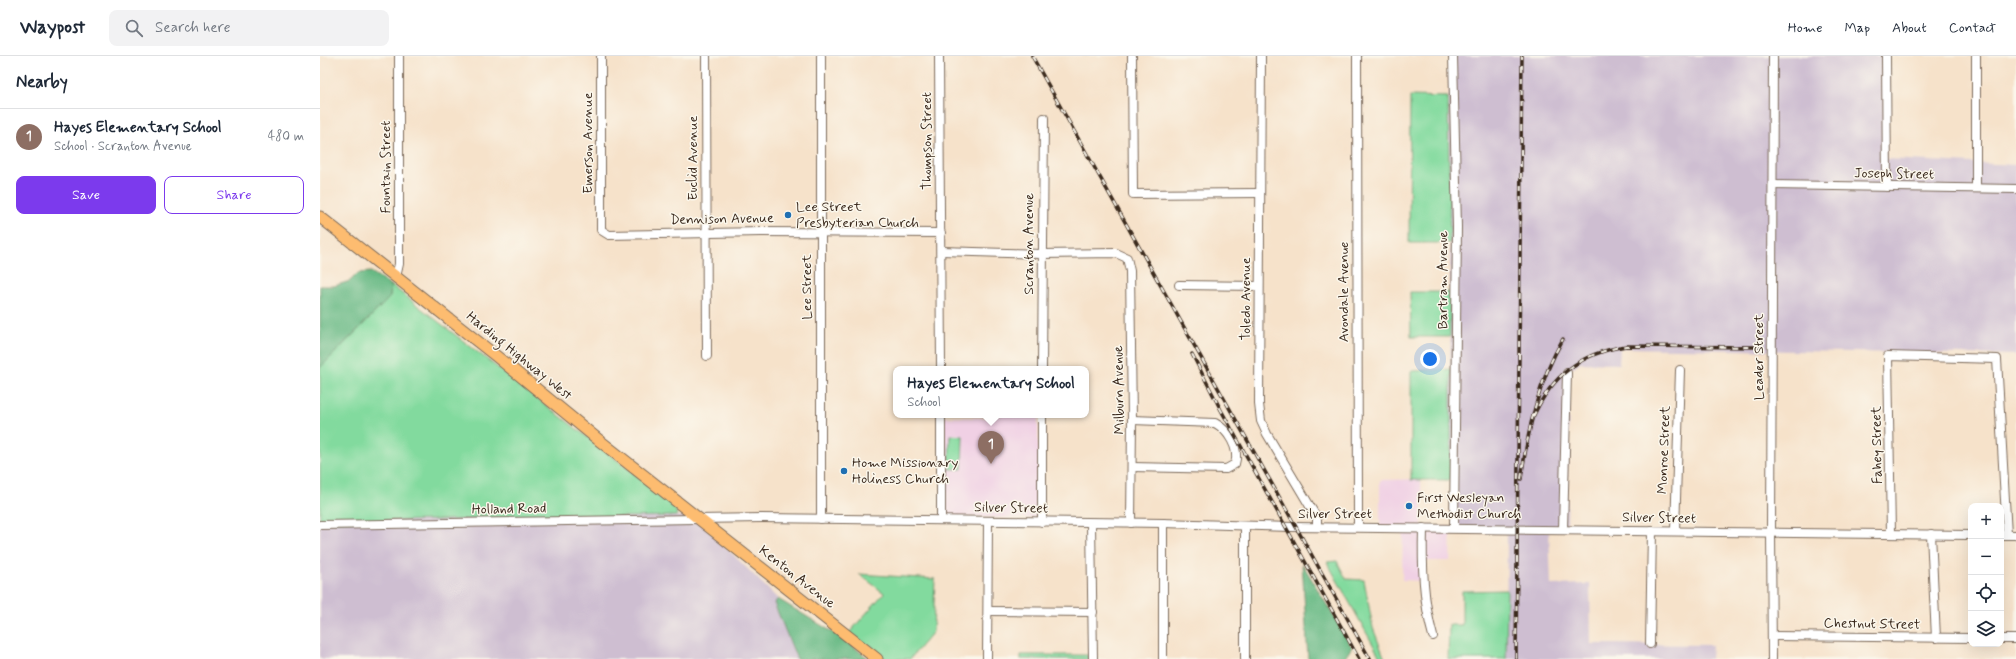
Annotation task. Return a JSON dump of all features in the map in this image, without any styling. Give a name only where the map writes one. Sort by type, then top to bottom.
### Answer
[{"type":"main road","name":"Harding Highway West","points":[[320,217],[698,519]]},
{"type":"main road","name":"Kenton Avenue","points":[[698,519],[877,659]]},
{"type":"street","name":"Fountain Street","points":[[396,277],[399,264],[399,56]]},
{"type":"street","name":"Emerson Avenue","points":[[601,56],[601,230]]},
{"type":"street","name":"Euclid Avenue","points":[[706,56],[707,356]]},
{"type":"street","name":"Lee Street","points":[[821,56],[820,232],[822,519]]},
{"type":"street","name":"Thompson Street","points":[[939,56],[941,366]]},
{"type":"street","points":[[1132,56],[1133,194],[1259,193]]},
{"type":"street","name":"Toledo Avenue","points":[[1260,56],[1259,404],[1261,421],[1267,434],[1317,518],[1317,527]]},
{"type":"street","name":"Avondale Avenue","points":[[1357,56],[1358,527]]},
{"type":"street","name":"Bartram Avenue","points":[[1453,56],[1457,227],[1454,528]]},
{"type":"street","name":"Leader Street","points":[[1772,659],[1771,532],[1773,56]]},
{"type":"street","points":[[1886,56],[1887,187]]},
{"type":"street","points":[[1976,56],[1976,188]]},
{"type":"street","name":"Scranton Avenue","points":[[1042,366],[1041,254],[1044,118]]},
{"type":"street","name":"Joseph Street","points":[[1773,185],[2016,188]]},
{"type":"street","name":"Dennison Avenue","points":[[601,230],[609,235],[706,232],[941,233]]},
{"type":"street","points":[[941,251],[1041,254]]},
{"type":"street","name":"Milburn Avenue","points":[[1041,254],[1116,253],[1127,258],[1130,271],[1132,420],[1131,523]]},
{"type":"street","points":[[1179,286],[1259,286]]},
{"type":"street","name":"Fahey Street","points":[[1891,534],[1888,356],[1997,359],[2003,503]]},
{"type":"street","name":"Monroe Street","points":[[1675,531],[1680,370]]},
{"type":"street","points":[[1563,530],[1567,373]]},
{"type":"street","points":[[941,418],[941,520]]},
{"type":"street","points":[[1042,418],[1042,522]]},
{"type":"street","points":[[1132,420],[1215,422],[1222,427],[1233,444],[1237,457],[1235,464],[1226,469],[1132,467]]},
{"type":"street","name":"Silver Street","points":[[698,519],[941,520],[1163,523],[1245,526],[1968,535]]},
{"type":"street","name":"Holland Road","points":[[320,525],[698,519]]},
{"type":"street","points":[[987,659],[988,521]]},
{"type":"street","points":[[1091,523],[1093,659]]},
{"type":"street","points":[[1163,523],[1163,659]]},
{"type":"street","points":[[1245,526],[1245,659]]},
{"type":"street","points":[[1423,528],[1422,556],[1427,613],[1433,636]]},
{"type":"street","points":[[1650,644],[1652,531]]},
{"type":"street","points":[[1931,534],[1936,638]]},
{"type":"street","points":[[2004,535],[2016,535]]},
{"type":"street","points":[[988,611],[1092,612]]},
{"type":"street","name":"Chestnut Street","points":[[1772,636],[1968,638]]},
{"type":"street","points":[[2004,639],[2016,639]]},
{"type":"shaded area","points":[[1449,56],[1886,56],[1886,159],[2016,165],[2016,355],[1620,348],[1619,364],[1580,363],[1569,370],[1567,528],[1549,529],[1551,585],[1590,584],[1591,644],[1712,645],[1711,659],[1506,659],[1507,529],[1457,527],[1451,480]]},
{"type":"shaded area","points":[[944,418],[1038,418],[1039,512],[1034,518],[949,517],[945,511]]},
{"type":"shaded area","points":[[1421,479],[1422,526],[1451,527],[1450,561],[1424,561],[1425,581],[1402,580],[1403,527],[1380,527],[1380,480]]},
{"type":"shaded area","points":[[694,516],[778,599],[774,603],[797,659],[320,659],[320,522]]},
{"type":"green space","points":[[1410,96],[1448,97],[1450,243],[1409,243]]},
{"type":"green space","points":[[371,272],[391,285],[390,297],[320,368],[320,286],[334,286],[350,281],[358,273]]},
{"type":"green space","points":[[391,285],[675,505],[677,516],[320,522],[320,368],[390,297]]},
{"type":"green space","points":[[1410,292],[1450,292],[1450,337],[1411,337]]},
{"type":"green space","points":[[1451,369],[1451,480],[1411,480],[1411,371]]},
{"type":"green space","points":[[950,435],[963,436],[962,469],[949,469]]},
{"type":"green space","points":[[1337,561],[1346,579],[1364,580],[1373,628],[1385,659],[1381,659],[1327,562]]},
{"type":"green space","points":[[1302,563],[1352,647],[1344,659],[1308,659]]},
{"type":"green space","points":[[859,574],[935,579],[933,632],[910,659],[881,659],[849,633],[884,593]]},
{"type":"green space","points":[[1507,590],[1506,659],[1448,659],[1449,625],[1462,625],[1462,591]]},
{"type":"green space","points":[[778,599],[844,639],[869,659],[797,659],[774,603]]},
{"type":"green space","points":[[1021,655],[1088,655],[1088,659],[1021,659]]},
{"type":"railway","points":[[1032,56],[1370,659]]},
{"type":"railway","points":[[1516,659],[1522,56]]},
{"type":"railway","points":[[1521,479],[1535,407],[1547,372],[1563,339]]},
{"type":"railway","points":[[1533,417],[1549,389],[1570,368],[1582,360],[1610,349],[1626,346],[1758,347]]},
{"type":"railway","points":[[1192,354],[1221,410],[1359,659]]},
{"type":"place","name":"Lee Street Presbyterian Church","points":[[788,215]]},
{"type":"place","name":"Hayes Elementary School","points":[[991,464]]},
{"type":"place","name":"Home Missionary Holiness Church","points":[[844,471]]},
{"type":"place","name":"First Wesleyan Methodist Church","points":[[1409,506]]}]
